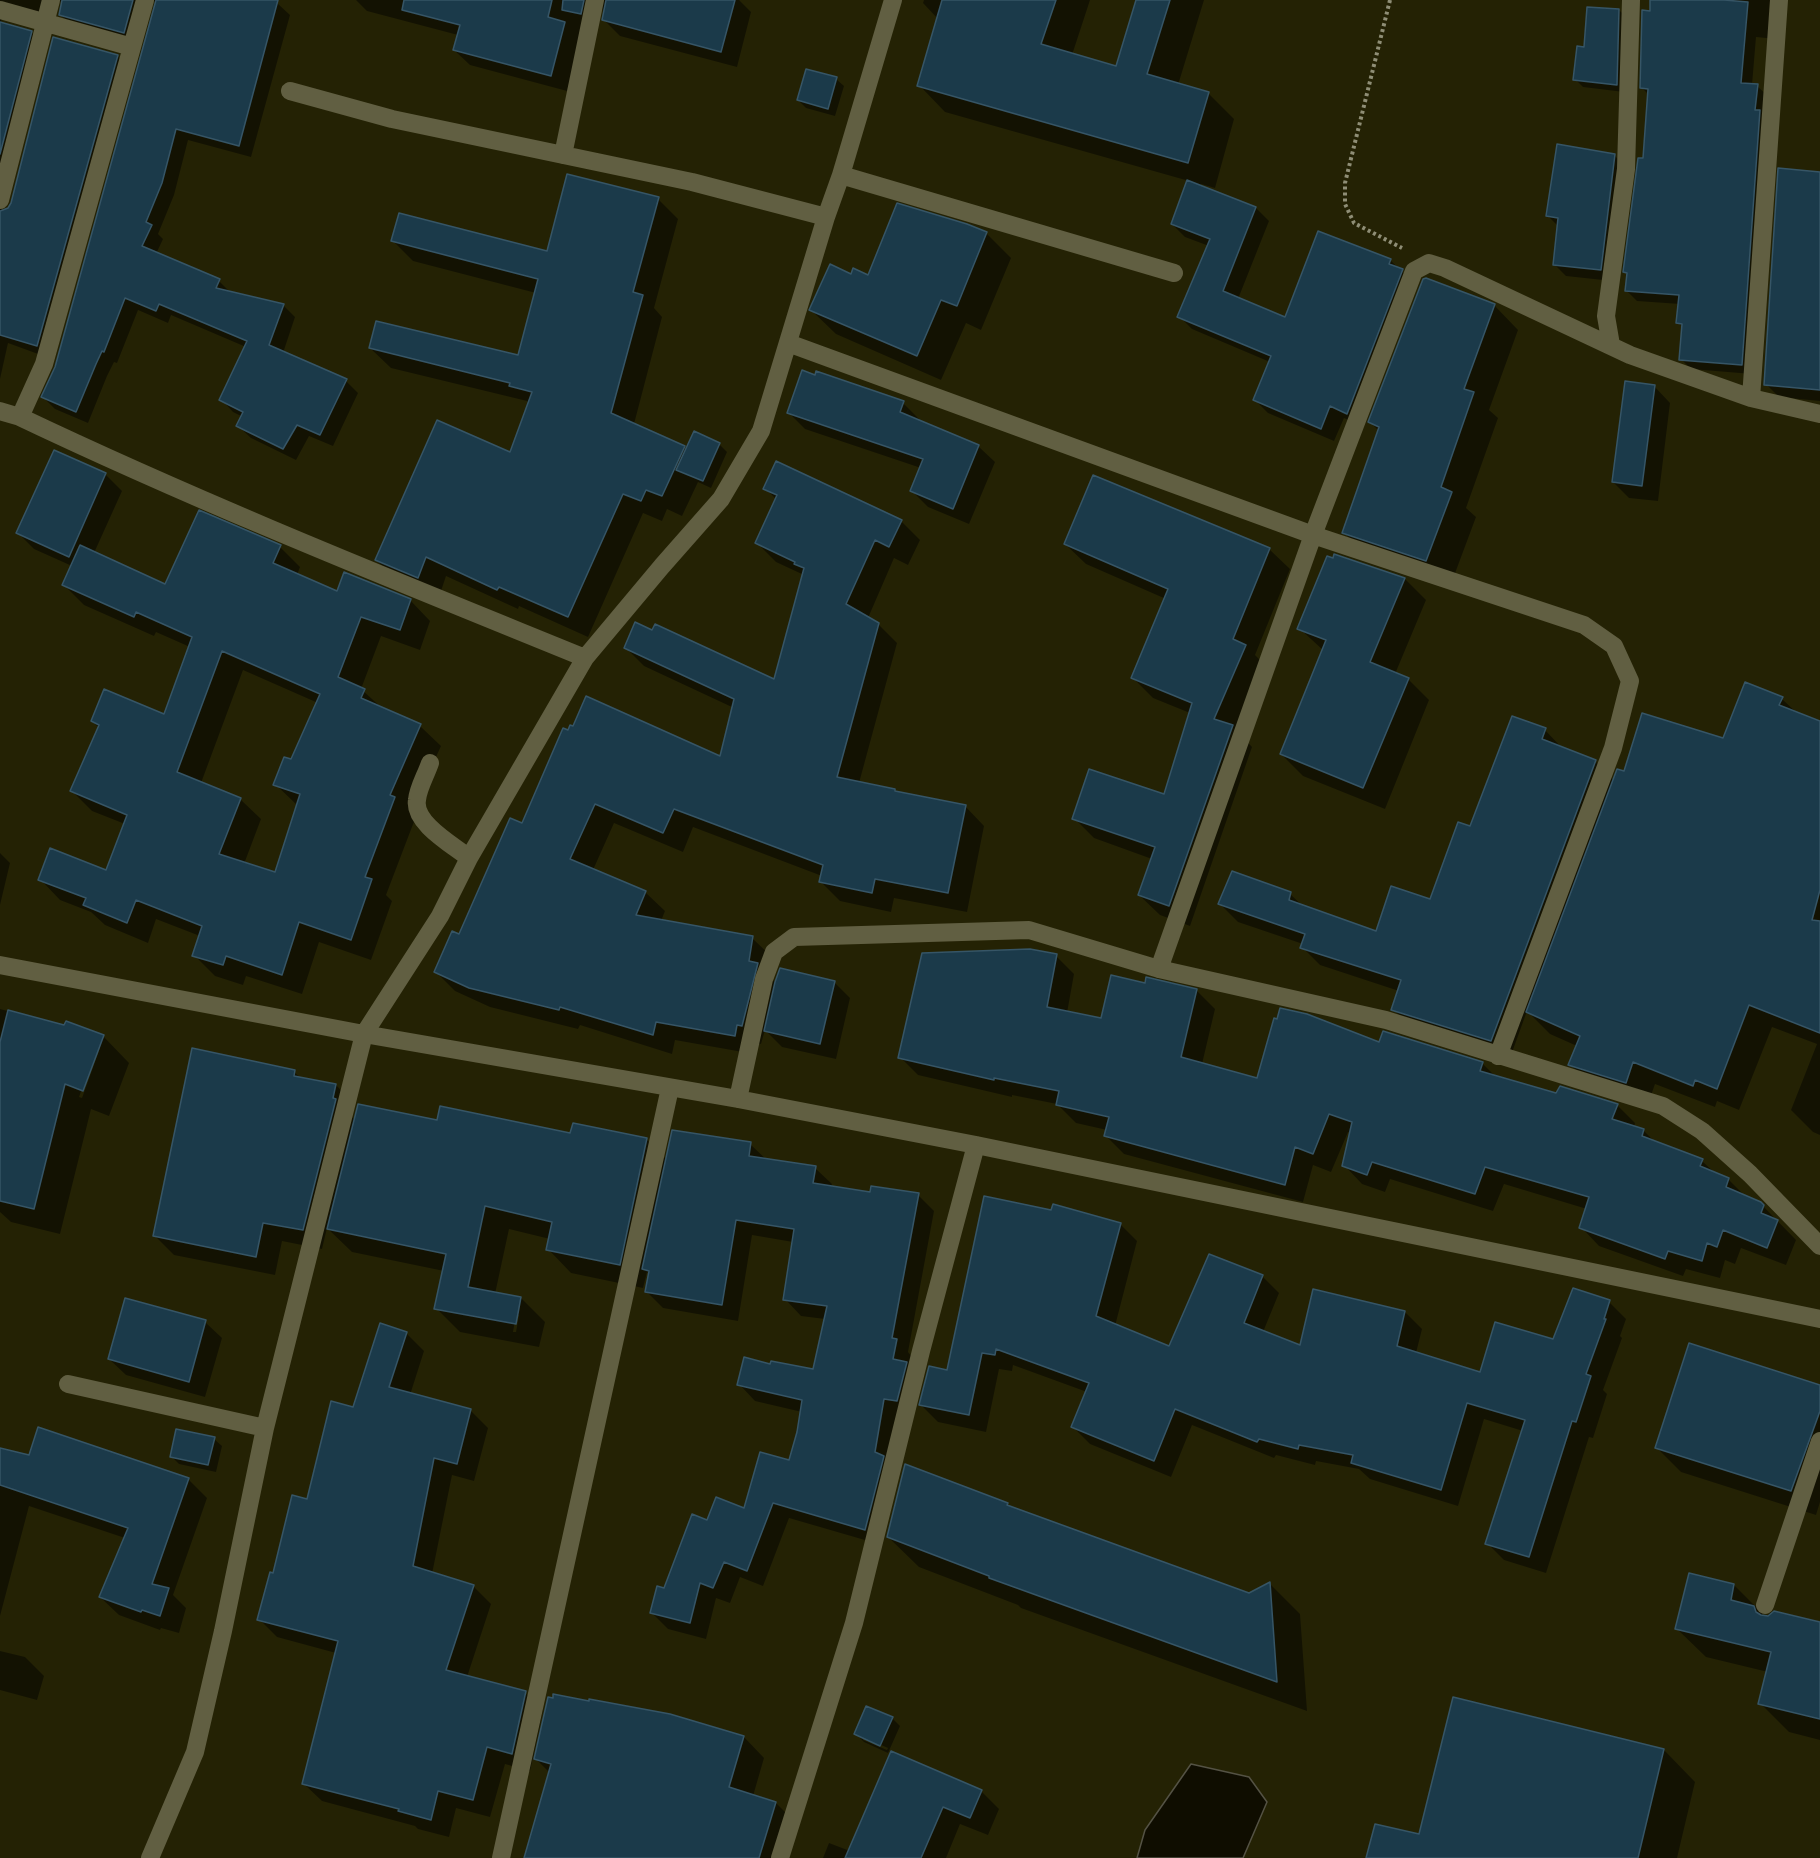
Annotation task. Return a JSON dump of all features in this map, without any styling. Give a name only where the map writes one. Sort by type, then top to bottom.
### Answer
[{"type":"street","points":[[0,200],[51,0]]},
{"type":"street","points":[[20,417],[44,364],[145,0]]},
{"type":"street","points":[[563,155],[595,0]]},
{"type":"street","points":[[150,1858],[195,1752],[223,1631],[265,1428],[364,1034],[440,916],[470,858],[585,658],[721,499],[761,431],[894,0]]},
{"type":"street","points":[[1611,345],[1606,316],[1626,169],[1631,0]]},
{"type":"street","points":[[1751,398],[1779,0]]},
{"type":"street","points":[[0,10],[132,47]]},
{"type":"street","points":[[290,91],[392,119],[692,182],[826,217]]},
{"type":"street","points":[[841,175],[1174,273]]},
{"type":"street","points":[[1159,969],[1312,535],[1414,272],[1429,263],[1446,268],[1630,355],[1751,398],[1820,414]]},
{"type":"street","points":[[788,343],[1312,535],[1584,625],[1614,646],[1630,681],[1613,748],[1498,1056]]},
{"type":"street","points":[[0,411],[20,417],[82,447],[339,558],[585,658]]},
{"type":"street","points":[[430,763],[416,801],[419,815],[428,826],[470,858]]},
{"type":"street","points":[[738,1099],[764,979],[774,952],[794,937],[1029,930],[1159,969],[1386,1020],[1663,1106],[1702,1131],[1750,1174],[1820,1246]]},
{"type":"street","points":[[0,965],[364,1034],[738,1099],[976,1145],[1820,1319]]},
{"type":"street","points":[[501,1858],[670,1088]]},
{"type":"street","points":[[780,1858],[854,1623],[921,1352],[976,1145]]},
{"type":"street","points":[[68,1384],[265,1428]]},
{"type":"street","points":[[1765,1605],[1820,1441]]},
{"type":"path","points":[[1390,0],[1345,183],[1345,204],[1354,223],[1429,263]]},
{"type":"shaded area","points":[[1191,1764],[1249,1777],[1267,1802],[1243,1858],[1137,1858],[1145,1830]]},
{"type":"building","points":[[62,0],[133,0],[124,33],[59,15]]},
{"type":"building","points":[[156,0],[278,0],[239,146],[176,129],[162,183],[146,222],[152,225],[142,246],[220,279],[216,288],[284,304],[269,345],[347,379],[320,435],[297,425],[283,449],[236,426],[243,412],[219,400],[247,341],[159,304],[156,311],[125,298],[104,352],[102,351],[76,412],[41,397],[55,367]]},
{"type":"building","points":[[404,0],[552,0],[548,17],[565,22],[551,76],[453,50],[460,25],[402,10]]},
{"type":"building","points":[[563,0],[584,0],[581,14],[562,10]]},
{"type":"building","points":[[606,0],[735,0],[721,52],[602,20]]},
{"type":"building","points":[[942,0],[1056,0],[1041,44],[1116,66],[1136,0],[1170,0],[1147,74],[1209,92],[1188,163],[917,86]]},
{"type":"building","points":[[1650,0],[1748,2],[1741,83],[1758,84],[1755,110],[1760,110],[1742,365],[1679,360],[1682,324],[1676,323],[1679,295],[1625,291],[1627,273],[1623,272],[1638,158],[1643,158],[1648,89],[1640,88],[1642,10],[1650,11]]},
{"type":"building","points":[[1587,7],[1619,9],[1617,85],[1573,80],[1577,46],[1584,47]]},
{"type":"building","points":[[0,22],[32,31],[0,154]]},
{"type":"building","points":[[53,37],[118,55],[37,346],[0,335],[0,211],[8,208],[11,203]]},
{"type":"building","points":[[806,69],[837,77],[828,109],[797,100]]},
{"type":"building","points":[[1557,144],[1615,154],[1601,270],[1553,265],[1558,218],[1546,216]]},
{"type":"building","points":[[1778,168],[1820,172],[1820,390],[1764,385]]},
{"type":"building","points":[[567,174],[659,197],[633,292],[643,295],[611,413],[685,446],[662,496],[646,490],[641,501],[623,494],[568,617],[499,587],[497,590],[426,557],[418,578],[375,560],[437,420],[510,452],[532,392],[509,386],[510,383],[369,348],[376,321],[518,355],[538,279],[391,241],[399,213],[547,251]]},
{"type":"building","points":[[1187,180],[1256,207],[1223,291],[1285,317],[1318,231],[1391,259],[1389,264],[1403,269],[1347,414],[1330,406],[1321,429],[1253,400],[1271,356],[1177,317],[1210,239],[1171,224]]},
{"type":"building","points":[[897,203],[987,232],[957,306],[941,300],[917,356],[809,310],[830,264],[851,274],[853,268],[868,275]]},
{"type":"building","points":[[1426,278],[1495,304],[1464,389],[1474,392],[1441,487],[1452,492],[1426,561],[1342,533],[1379,427],[1368,422],[1423,279]]},
{"type":"building","points":[[802,370],[815,375],[816,371],[904,401],[900,412],[979,445],[953,509],[910,491],[923,459],[787,413]]},
{"type":"building","points":[[1625,381],[1655,385],[1642,486],[1612,482]]},
{"type":"building","points":[[694,431],[720,443],[703,481],[676,470]]},
{"type":"building","points":[[54,450],[106,473],[69,557],[16,533]]},
{"type":"building","points":[[776,461],[902,520],[889,547],[875,540],[846,604],[879,623],[837,777],[966,805],[948,893],[875,879],[872,893],[819,882],[823,865],[674,809],[663,833],[595,804],[570,859],[646,891],[636,915],[753,936],[749,961],[758,963],[742,1026],[737,1025],[735,1036],[656,1022],[653,1035],[560,1007],[559,1010],[469,988],[434,972],[452,931],[459,934],[510,818],[522,823],[563,728],[568,730],[570,725],[573,726],[586,696],[720,756],[734,699],[624,648],[635,622],[652,630],[655,624],[774,679],[804,568],[755,543],[777,495],[763,489]]},
{"type":"building","points":[[1093,475],[1270,548],[1233,639],[1246,645],[1214,719],[1233,725],[1169,906],[1138,895],[1155,847],[1072,819],[1089,769],[1164,794],[1192,703],[1131,678],[1168,589],[1064,544]]},
{"type":"building","points":[[199,510],[281,545],[273,563],[337,591],[344,572],[411,599],[400,630],[361,617],[338,677],[365,689],[361,698],[421,724],[390,795],[395,797],[365,877],[372,879],[351,940],[299,922],[282,975],[226,956],[223,965],[192,956],[202,926],[136,900],[127,923],[83,905],[86,898],[38,880],[50,848],[106,870],[127,815],[70,791],[99,725],[91,721],[104,689],[164,714],[192,637],[136,612],[134,617],[62,585],[80,545],[165,584]],"holes":[[[222,651],[320,694],[291,759],[284,757],[273,785],[300,794],[275,872],[219,854],[241,798],[177,772]]]},
{"type":"building","points":[[1334,554],[1405,578],[1370,662],[1409,678],[1363,788],[1280,754],[1326,640],[1297,629],[1327,556],[1333,558]]},
{"type":"building","points":[[1745,682],[1783,697],[1779,705],[1820,721],[1820,890],[1812,920],[1820,921],[1820,1033],[1749,1005],[1717,1089],[1695,1080],[1693,1086],[1633,1062],[1626,1083],[1568,1065],[1580,1036],[1526,1012],[1617,769],[1624,771],[1642,713],[1723,738]]},
{"type":"building","points":[[1512,716],[1546,728],[1542,739],[1596,760],[1491,1041],[1391,1010],[1401,980],[1300,948],[1305,934],[1218,904],[1232,871],[1291,892],[1289,900],[1376,931],[1391,886],[1430,899],[1458,822],[1470,826]]},
{"type":"building","points":[[1030,949],[1057,954],[1047,1007],[1101,1018],[1111,975],[1145,983],[1146,977],[1197,989],[1181,1057],[1257,1078],[1274,1018],[1277,1019],[1280,1008],[1307,1014],[1379,1042],[1383,1031],[1483,1062],[1480,1071],[1556,1093],[1560,1086],[1618,1104],[1612,1119],[1644,1129],[1642,1136],[1703,1159],[1700,1166],[1729,1178],[1726,1187],[1761,1202],[1764,1205],[1761,1213],[1778,1220],[1767,1248],[1723,1230],[1717,1247],[1707,1243],[1702,1261],[1668,1251],[1665,1259],[1579,1228],[1589,1197],[1485,1167],[1475,1194],[1372,1162],[1367,1175],[1342,1166],[1352,1122],[1329,1114],[1313,1154],[1295,1147],[1285,1185],[1104,1136],[1109,1117],[1056,1105],[1059,1091],[994,1078],[994,1080],[898,1058],[922,953]]},
{"type":"building","points":[[780,968],[835,981],[820,1044],[764,1031]]},
{"type":"building","points":[[8,1010],[64,1025],[66,1021],[104,1035],[83,1091],[65,1084],[34,1209],[0,1201],[0,1042]]},
{"type":"building","points":[[192,1048],[295,1070],[294,1076],[336,1084],[333,1098],[336,1099],[303,1230],[263,1223],[256,1257],[153,1236]]},
{"type":"building","points":[[358,1104],[437,1120],[440,1106],[570,1133],[573,1123],[647,1138],[620,1265],[546,1250],[552,1222],[485,1206],[468,1287],[521,1297],[516,1324],[434,1309],[446,1254],[327,1229]]},
{"type":"building","points":[[672,1130],[751,1142],[749,1156],[816,1166],[813,1183],[870,1192],[871,1186],[919,1193],[892,1338],[897,1339],[893,1359],[907,1362],[897,1401],[884,1399],[875,1452],[884,1456],[865,1530],[773,1503],[747,1571],[724,1562],[713,1588],[700,1583],[690,1623],[650,1613],[657,1586],[664,1588],[692,1514],[707,1520],[716,1497],[744,1508],[760,1452],[789,1460],[797,1432],[802,1400],[737,1385],[744,1357],[770,1364],[771,1361],[813,1369],[827,1306],[783,1300],[794,1229],[736,1220],[722,1305],[645,1292],[649,1271],[642,1269]]},
{"type":"building","points":[[984,1196],[1051,1210],[1053,1204],[1121,1223],[1096,1316],[1169,1346],[1209,1254],[1263,1275],[1244,1323],[1300,1345],[1313,1289],[1405,1311],[1397,1346],[1480,1372],[1495,1322],[1553,1339],[1573,1288],[1610,1300],[1604,1319],[1606,1319],[1586,1374],[1591,1376],[1576,1422],[1572,1421],[1529,1557],[1485,1544],[1525,1420],[1467,1403],[1441,1490],[1351,1463],[1353,1455],[1299,1445],[1298,1449],[1259,1439],[1257,1442],[1175,1409],[1154,1461],[1071,1427],[1089,1383],[996,1349],[995,1355],[982,1353],[969,1415],[919,1405],[929,1366],[947,1370]]},
{"type":"building","points":[[125,1298],[206,1320],[189,1382],[108,1359]]},
{"type":"building","points":[[380,1323],[407,1332],[389,1387],[471,1409],[457,1464],[434,1458],[413,1566],[474,1585],[446,1670],[526,1691],[512,1754],[487,1747],[473,1800],[438,1791],[431,1820],[398,1811],[399,1809],[302,1784],[338,1641],[257,1620],[270,1572],[273,1573],[292,1495],[307,1499],[331,1401],[353,1407]]},
{"type":"building","points":[[1689,1343],[1820,1385],[1820,1411],[1791,1491],[1655,1448]]},
{"type":"building","points":[[38,1427],[189,1478],[152,1584],[169,1588],[160,1616],[142,1610],[141,1612],[99,1597],[128,1528],[0,1485],[0,1448],[29,1455]]},
{"type":"building","points":[[176,1429],[215,1437],[208,1465],[170,1457]]},
{"type":"building","points":[[905,1464],[1008,1503],[1007,1505],[1249,1593],[1270,1582],[1277,1682],[989,1578],[989,1576],[887,1537]]},
{"type":"building","points":[[1689,1573],[1734,1584],[1731,1600],[1754,1606],[1756,1612],[1761,1615],[1768,1616],[1774,1611],[1820,1622],[1820,1719],[1758,1704],[1771,1652],[1675,1629]]},
{"type":"building","points":[[553,1694],[670,1714],[744,1736],[729,1787],[776,1802],[759,1858],[524,1858],[551,1764],[534,1759],[548,1697],[553,1698]]},
{"type":"building","points":[[1453,1697],[1664,1749],[1638,1858],[1366,1858],[1375,1824],[1419,1834]]},
{"type":"building","points":[[866,1706],[893,1717],[880,1746],[854,1734]]},
{"type":"building","points":[[891,1751],[982,1790],[970,1818],[943,1807],[921,1858],[845,1858]]}]
